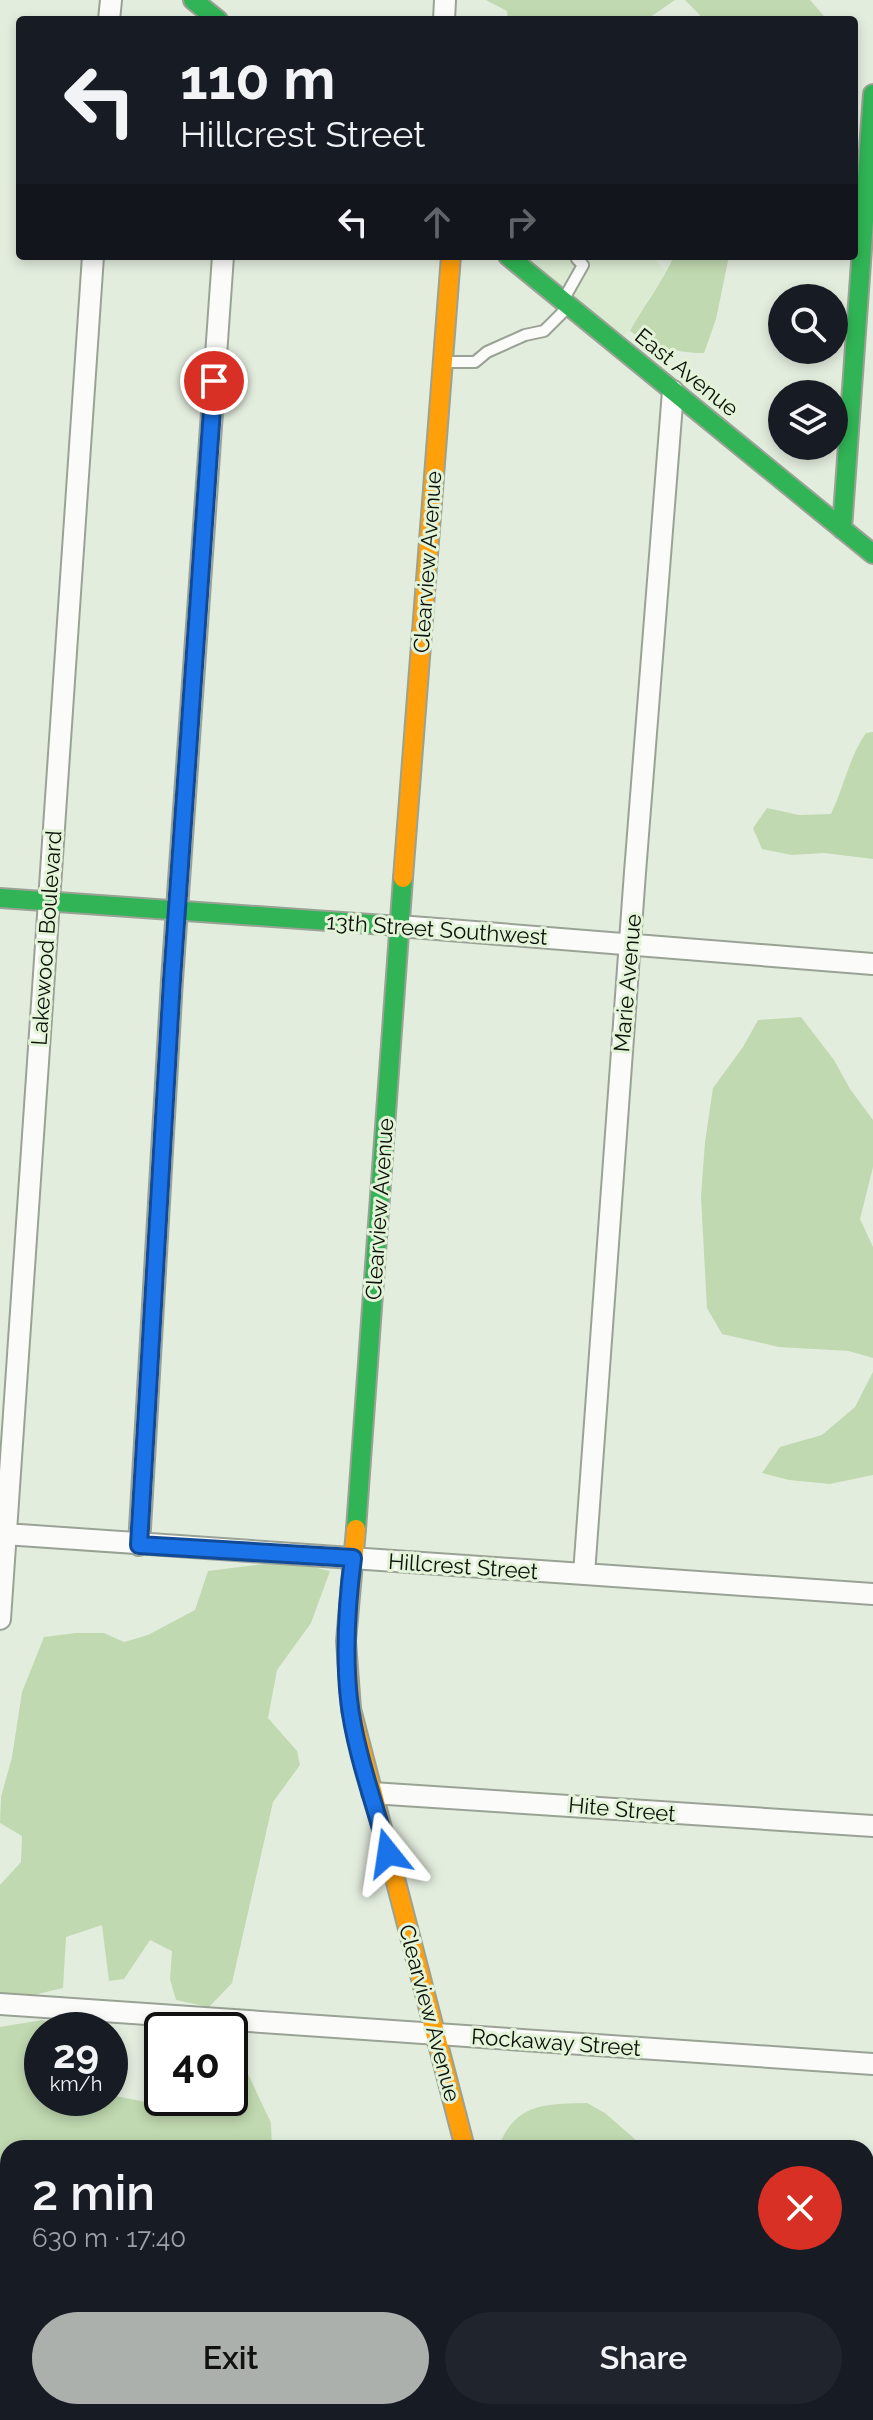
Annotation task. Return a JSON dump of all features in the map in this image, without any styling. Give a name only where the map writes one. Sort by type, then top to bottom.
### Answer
[{"type":"street","points":[[193,0],[213,16]]},
{"type":"street","points":[[842,529],[873,94]]},
{"type":"street","name":"Lakewood Boulevard","points":[[0,1619],[93,260]]},
{"type":"street","points":[[139,1545],[223,260]]},
{"type":"street","name":"Clearview Avenue","points":[[451,260],[350,1584],[347,1657],[349,1701],[463,2140]]},
{"type":"street","name":"East Avenue","points":[[513,260],[873,554]]},
{"type":"street","name":"Marie Avenue","points":[[584,1574],[673,391]]},
{"type":"street","name":"13th Street Southwest","points":[[0,898],[630,943],[873,964]]},
{"type":"street","name":"Hillcrest Street","points":[[5,1534],[873,1594]]},
{"type":"street","name":"Hite Street","points":[[372,1793],[873,1826]]},
{"type":"street","name":"Rockaway Street","points":[[0,2004],[873,2064]]},
{"type":"lane","points":[[442,362],[475,362],[487,352],[525,335],[544,331],[566,304],[579,260]]},
{"type":"shaded area","points":[[486,0],[675,0],[652,16],[508,16],[507,11]]},
{"type":"shaded area","points":[[685,0],[810,0],[824,16],[700,16]]},
{"type":"shaded area","points":[[530,260],[655,260],[667,272],[630,331],[622,337]]},
{"type":"shaded area","points":[[672,260],[728,260],[716,319],[704,353],[666,348],[630,331]]},
{"type":"shaded area","points":[[873,732],[873,859],[824,853],[792,855],[762,849],[753,828],[767,808],[799,815],[831,814],[860,742],[866,733]]},
{"type":"shaded area","points":[[801,1017],[834,1060],[873,1120],[873,1167],[860,1219],[873,1247],[873,1358],[849,1351],[779,1347],[722,1334],[707,1308],[701,1197],[713,1088],[758,1020]]},
{"type":"shaded area","points":[[873,1372],[873,1475],[830,1484],[789,1480],[762,1473],[780,1447],[822,1435],[855,1407]]},
{"type":"shaded area","points":[[287,1561],[330,1571],[311,1623],[277,1670],[268,1718],[297,1751],[300,1765],[273,1802],[232,1983],[209,2007],[176,2000],[170,1979],[172,1951],[150,1940],[124,1979],[109,1981],[102,1925],[66,1937],[63,1988],[0,2003],[0,1885],[21,1862],[22,1836],[0,1823],[1,1797],[12,1757],[22,1692],[44,1637],[104,1633],[124,1642],[148,1635],[195,1610],[208,1571]]},
{"type":"shaded area","points":[[24,2023],[24,2116],[128,2116],[128,2099],[144,2102],[144,2116],[248,2116],[248,2074],[271,2123],[272,2140],[0,2140],[0,2027]]},
{"type":"shaded area","points":[[587,2103],[605,2113],[636,2140],[502,2140],[522,2114],[557,2104]]},
{"type":"traffic: fast","points":[[193,0],[213,16]]},
{"type":"traffic: fast","points":[[842,529],[873,94]]},
{"type":"traffic: fast","points":[[513,260],[873,554]]},
{"type":"traffic: fast","points":[[356,1529],[403,878]]},
{"type":"traffic: fast","points":[[0,898],[399,926]]},
{"type":"traffic: slow","points":[[403,878],[451,260]]},
{"type":"traffic: slow","points":[[356,1529],[346,1641],[351,1709],[463,2140]]},
{"type":"route","points":[[214,381],[172,980],[139,1545],[353,1558],[347,1657],[349,1701],[388,1853]]}]
